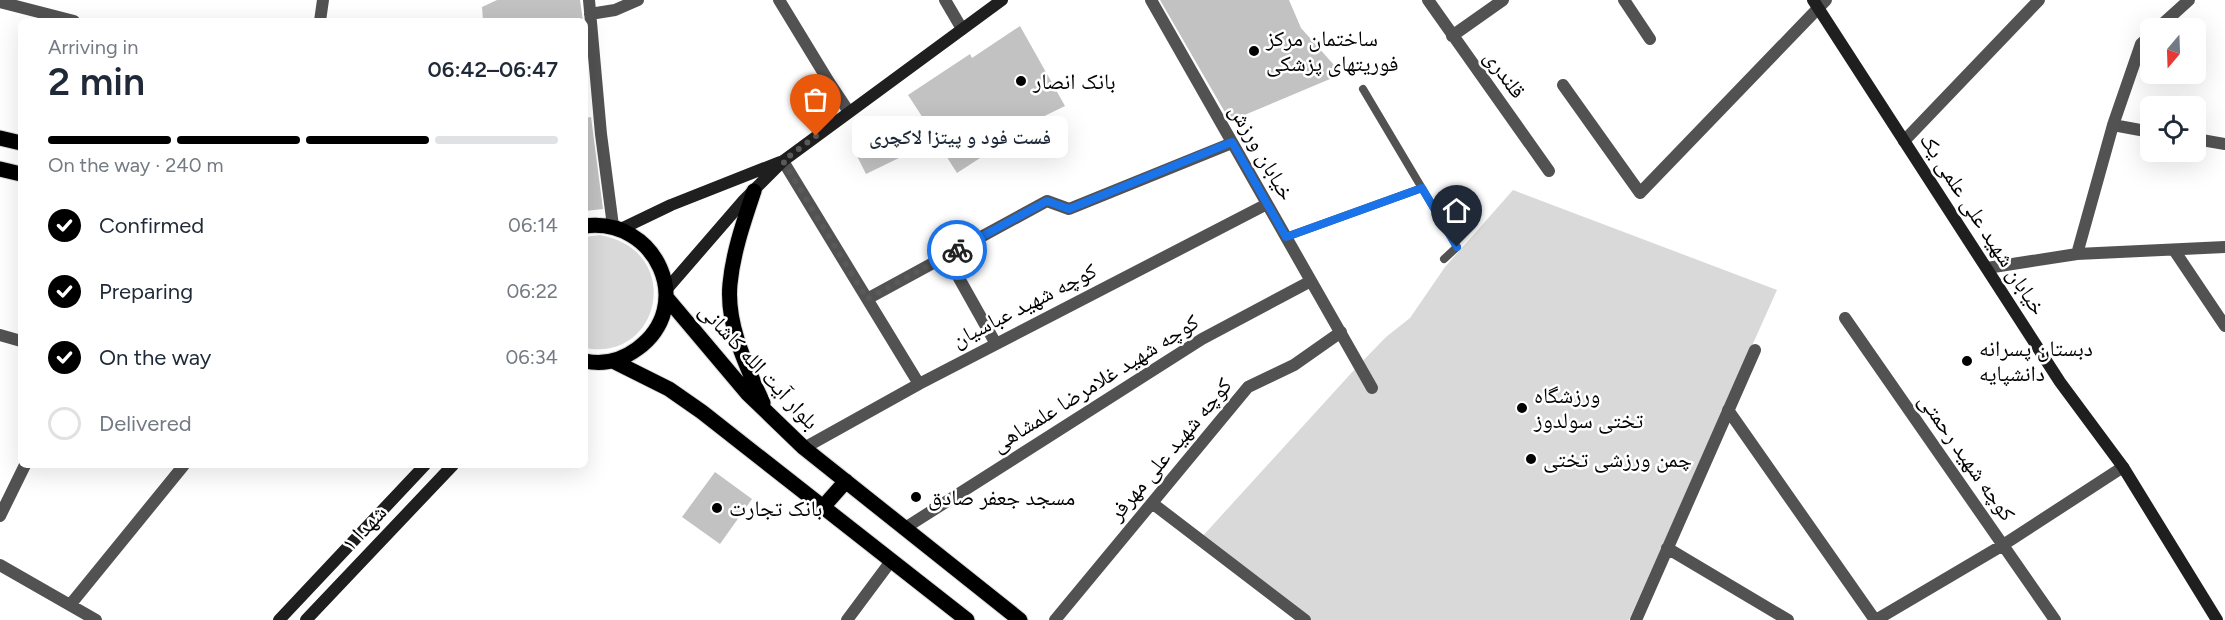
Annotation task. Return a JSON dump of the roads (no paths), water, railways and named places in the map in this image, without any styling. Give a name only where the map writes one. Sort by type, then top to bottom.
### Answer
[{"type":"main road","points":[[666,294],[754,190],[783,161],[1002,0]]},
{"type":"main road","name":"خیابان شهید علی علمی یک","points":[[1819,2],[1904,141],[2060,382],[2123,466],[2217,620]]},
{"type":"main road","points":[[0,138],[18,142]]},
{"type":"main road","points":[[617,228],[783,161]]},
{"type":"main road","points":[[0,169],[18,173]]},
{"type":"main road","points":[[754,190],[735,253],[729,287],[732,317],[745,363],[766,412]]},
{"type":"main road","points":[[588,226],[617,228],[636,236],[657,260],[663,275],[666,294],[663,315],[650,337],[629,355],[613,361],[588,361]]},
{"type":"main road","name":"بلوار آیت الله کاشانی","points":[[666,294],[747,393],[804,448],[1020,620]]},
{"type":"main road","points":[[613,361],[686,400],[966,620]]},
{"type":"main road","name":"شهدا ۱","points":[[279,620],[422,468]]},
{"type":"main road","name":"شهدا ۱","points":[[306,620],[450,468]]},
{"type":"main road","points":[[823,507],[846,481]]},
{"type":"street","points":[[320,18],[323,0]]},
{"type":"street","points":[[589,0],[601,134],[617,228]]},
{"type":"street","points":[[590,14],[615,10],[638,0]]},
{"type":"street","points":[[779,0],[828,82],[849,112]]},
{"type":"street","points":[[945,0],[962,29]]},
{"type":"street","name":"خیابان ورزش","points":[[1151,0],[1372,388]]},
{"type":"street","name":"قلندری","points":[[1428,0],[1549,171]]},
{"type":"street","points":[[1452,36],[1503,0]]},
{"type":"street","points":[[1624,0],[1650,39]]},
{"type":"street","points":[[1904,141],[2039,0]]},
{"type":"street","points":[[2169,18],[2189,0]]},
{"type":"street","points":[[0,2],[62,18]]},
{"type":"street","points":[[1563,85],[1640,193],[1819,2]]},
{"type":"street","points":[[2077,254],[2113,125],[2140,47]]},
{"type":"street","points":[[2113,125],[2140,130]]},
{"type":"street","points":[[2206,141],[2225,144]]},
{"type":"street","points":[[867,299],[1047,201],[1069,209],[1232,142]]},
{"type":"street","points":[[783,161],[919,384]]},
{"type":"street","name":"کوچه شهید عباسیان","points":[[804,448],[919,384],[1267,204]]},
{"type":"street","points":[[1987,268],[2077,254],[2225,247]]},
{"type":"street","points":[[2174,250],[2225,326]]},
{"type":"street","points":[[946,255],[996,344]]},
{"type":"street","name":"کوچه شهید غلامرضا علمشاهی","points":[[905,528],[1202,339],[1311,281]]},
{"type":"street","name":"کوچه شهید رحمتی","points":[[1845,318],[2003,545],[2050,618]]},
{"type":"street","name":"کوچه شهید علی مهرفر","points":[[1055,620],[1248,387],[1294,365],[1341,332]]},
{"type":"street","points":[[0,335],[18,340]]},
{"type":"street","points":[[1636,620],[1755,350]]},
{"type":"street","points":[[1728,410],[1876,620],[2003,545],[2123,466]]},
{"type":"street","points":[[0,516],[24,468]]},
{"type":"street","points":[[70,605],[182,468]]},
{"type":"street","points":[[1152,502],[1305,620]]},
{"type":"street","points":[[1667,548],[1788,620]]},
{"type":"street","points":[[847,620],[891,561]]},
{"type":"street","points":[[0,565],[96,620]]},
{"type":"lane","points":[[1364,89],[1457,247],[1444,259]]},
{"type":"lane","points":[[1286,237],[1422,188]]},
{"type":"place","name":"ساختمان مرکز فوریتهای پزشکی","points":[[1254,51]]},
{"type":"place","name":"بانک انصار","points":[[1021,81]]},
{"type":"place","name":"فست فود و پیتزا لاکچری","points":[[816,136]]},
{"type":"place","name":"دبستان پسرانه دانشپایه","points":[[1967,361]]},
{"type":"place","name":"ورزشگاه تختی سولدوز","points":[[1522,408]]},
{"type":"place","name":"چمن ورزشی تختی","points":[[1531,459]]},
{"type":"place","name":"مسجد جعفر صادق","points":[[916,497]]},
{"type":"place","name":"بانک تجارت","points":[[717,508]]}]
